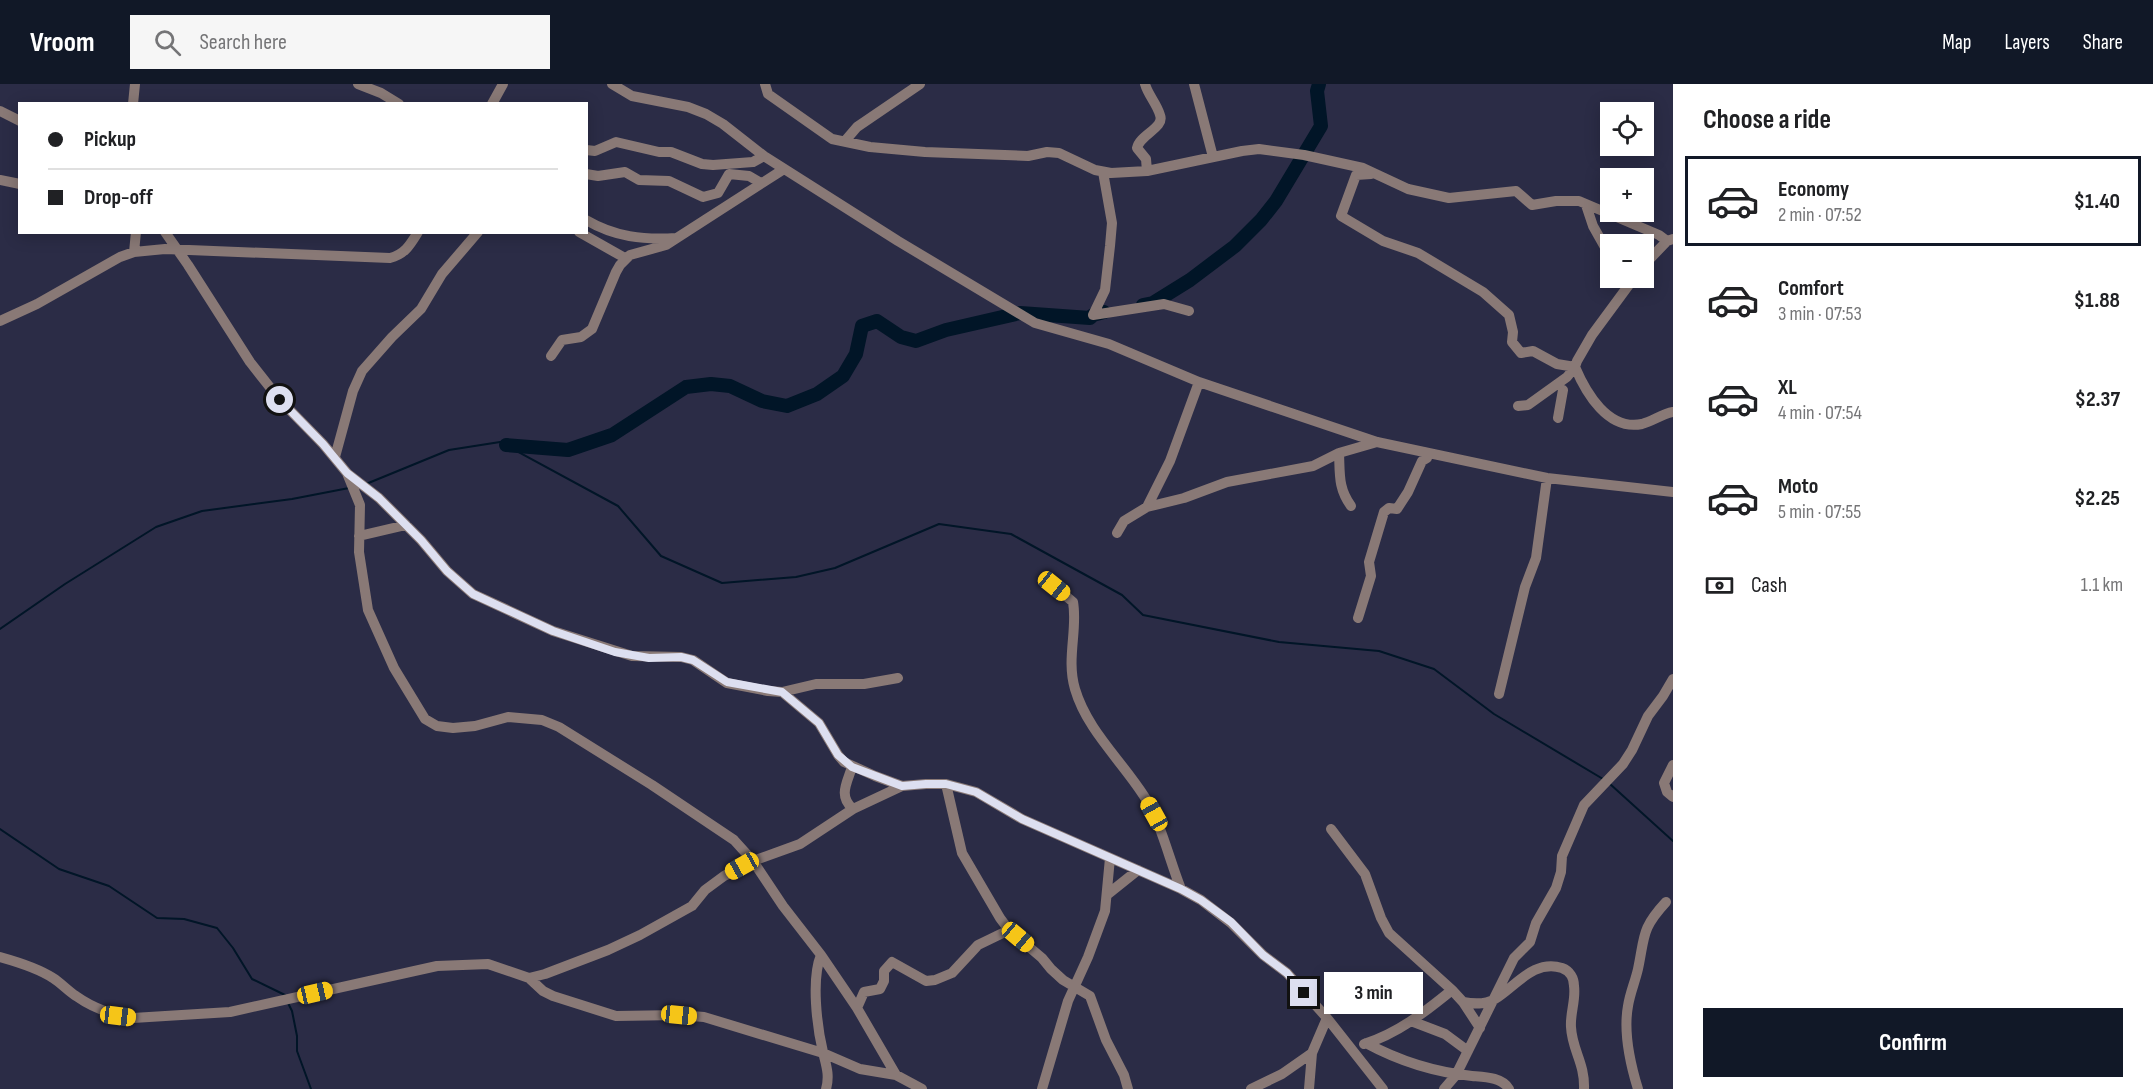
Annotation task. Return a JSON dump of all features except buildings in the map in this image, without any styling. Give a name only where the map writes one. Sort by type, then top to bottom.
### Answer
[{"type":"street","points":[[133,102],[135,84]]},
{"type":"street","points":[[358,84],[396,102]]},
{"type":"street","points":[[493,102],[503,84]]},
{"type":"street","points":[[612,84],[632,96],[688,107],[706,114],[784,169],[963,281],[1035,323],[1109,344],[1199,382],[1377,442],[1546,478],[1673,492]]},
{"type":"street","points":[[765,84],[768,94],[832,139],[870,147],[925,152],[1028,156],[1047,152],[1059,153],[1095,170],[1128,173],[1250,150],[1277,151],[1363,168],[1408,189],[1449,198],[1516,191],[1532,205],[1556,201],[1579,201],[1670,240],[1654,255]]},
{"type":"street","points":[[845,141],[857,127],[920,84]]},
{"type":"street","points":[[1145,84],[1161,119],[1159,125],[1138,142],[1137,148],[1146,159],[1147,171]]},
{"type":"street","points":[[1194,84],[1213,157]]},
{"type":"street","points":[[0,111],[18,120]]},
{"type":"street","points":[[588,150],[595,151],[616,142],[659,152],[671,152],[702,164],[713,165],[753,162],[764,156]]},
{"type":"street","points":[[551,356],[562,340],[581,337],[592,329],[616,273],[625,258],[637,252],[666,245],[784,169]]},
{"type":"street","points":[[588,174],[598,176],[625,172],[639,180],[669,181],[703,197],[718,193],[729,174],[749,177],[761,183]]},
{"type":"street","points":[[1103,172],[1112,224],[1105,290],[1093,315],[1164,304],[1189,311]]},
{"type":"street","points":[[1377,174],[1356,175],[1341,216],[1383,241],[1418,253],[1483,292],[1509,315],[1513,332],[1512,342],[1521,352],[1533,351],[1557,364],[1575,367]]},
{"type":"street","points":[[0,180],[18,184]]},
{"type":"street","points":[[1586,205],[1600,238]]},
{"type":"street","points":[[588,221],[622,235],[645,239],[676,238]]},
{"type":"street","points":[[134,252],[135,234]]},
{"type":"street","points":[[167,234],[250,362],[280,400],[347,473],[379,498],[447,571],[473,594],[553,631],[632,656],[681,657],[693,660],[727,682],[782,692],[816,684],[864,684],[897,678]]},
{"type":"street","points":[[0,321],[37,304],[120,257],[134,252],[151,249],[390,258],[400,255],[409,248],[417,234]]},
{"type":"street","points":[[335,458],[353,391],[362,371],[421,309],[442,274],[476,234]]},
{"type":"street","points":[[583,234],[625,258]]},
{"type":"street","points":[[1518,406],[1528,405],[1563,381],[1575,367],[1592,334],[1626,288]]},
{"type":"street","points":[[1575,367],[1586,391],[1609,416],[1622,423],[1641,424],[1673,412]]},
{"type":"street","points":[[1147,507],[1170,461],[1199,382]]},
{"type":"street","points":[[1558,418],[1563,390]]},
{"type":"street","points":[[1117,533],[1124,521],[1147,507],[1177,500],[1227,482],[1313,466],[1339,453],[1377,442]]},
{"type":"street","points":[[1339,453],[1341,489],[1343,496],[1351,506]]},
{"type":"street","points":[[1358,618],[1371,576],[1369,562],[1384,512],[1389,508],[1397,509],[1408,492],[1422,461],[1427,458]]},
{"type":"street","points":[[347,473],[360,505],[359,552],[368,610],[394,668],[425,719],[446,728],[475,726],[508,717],[524,717],[550,723],[652,785],[734,840],[753,861],[783,906],[821,955],[857,1008],[896,1075]]},
{"type":"street","points":[[1499,694],[1525,587],[1536,558],[1546,478]]},
{"type":"street","points":[[359,536],[406,525]]},
{"type":"street","points":[[1054,586],[1072,602],[1074,608],[1071,663],[1075,688],[1084,710],[1100,738],[1144,795],[1154,814],[1181,889]]},
{"type":"street","points":[[1444,1089],[1456,1075],[1514,958],[1530,942],[1536,923],[1556,888],[1561,873],[1562,856],[1584,805],[1623,764],[1648,716],[1673,679]]},
{"type":"street","points":[[782,692],[819,723],[838,755],[852,767],[902,786]]},
{"type":"street","points":[[1673,765],[1664,783],[1667,792],[1673,797]]},
{"type":"street","points":[[852,767],[844,796],[846,803],[853,809]]},
{"type":"street","points":[[529,978],[579,962],[640,935],[692,906],[711,884],[753,861],[800,844],[853,809],[902,786],[946,784],[976,792],[1022,819],[1201,900],[1231,922],[1263,955],[1287,973],[1352,1048],[1383,1089]]},
{"type":"street","points":[[946,784],[962,853],[1009,930],[1042,958],[1057,975],[1087,993],[1093,1002],[1106,1040],[1124,1075],[1128,1089]]},
{"type":"street","points":[[1331,829],[1365,874],[1389,933],[1452,990],[1480,1028]]},
{"type":"street","points":[[1042,1089],[1065,1009],[1105,911],[1110,858]]},
{"type":"street","points":[[1108,894],[1138,870]]},
{"type":"street","points":[[1638,1089],[1627,1042],[1628,1006],[1636,978],[1644,932],[1654,914],[1666,902]]},
{"type":"street","points":[[857,1008],[864,992],[880,989],[884,981],[884,971],[892,962],[926,981],[935,980],[952,973],[978,945],[1009,930]]},
{"type":"street","points":[[821,955],[816,972],[823,1053],[827,1068],[826,1089]]},
{"type":"street","points":[[0,957],[23,964],[52,978],[94,1007],[118,1016],[133,1018],[230,1012],[437,966],[488,964],[529,978],[543,991],[553,996],[616,1016],[679,1015],[722,1021],[823,1053],[860,1068],[896,1075],[922,1089]]},
{"type":"street","points":[[1463,1002],[1484,1003],[1494,999],[1532,971],[1545,967],[1567,970],[1571,974],[1574,985],[1571,1028],[1573,1042],[1584,1072],[1584,1089]]},
{"type":"street","points":[[1352,1048],[1383,1038],[1411,1021],[1452,990]]},
{"type":"street","points":[[1309,1089],[1312,1053],[1327,1018]]},
{"type":"street","points":[[1411,1021],[1445,1034],[1468,1051]]},
{"type":"street","points":[[1366,1043],[1407,1063],[1456,1075],[1498,1080],[1507,1085],[1509,1089]]},
{"type":"street","points":[[1251,1089],[1282,1074],[1312,1053]]},
{"type":"waterway","points":[[1143,305],[1153,303],[1190,280],[1235,246],[1261,220],[1276,201],[1321,126],[1317,91],[1319,84]]},
{"type":"waterway","points":[[506,445],[568,450],[612,435],[686,387],[711,384],[730,386],[762,401],[787,406],[817,394],[843,376],[856,354],[862,326],[877,321],[901,337],[916,341],[946,330],[1020,313],[1090,318],[1104,312]]},
{"type":"waterway","points":[[366,484],[449,450],[500,442],[618,506],[661,556],[722,583],[796,577],[835,568],[939,524],[1011,534],[1122,595],[1143,615],[1279,642],[1379,651],[1434,669],[1494,714],[1603,779]]},
{"type":"waterway","points":[[0,629],[65,584],[156,527],[202,511],[292,499],[349,488]]},
{"type":"waterway","points":[[1610,784],[1673,841]]},
{"type":"waterway","points":[[0,829],[59,869],[109,886],[157,918],[184,919],[217,928],[233,948],[252,979],[285,995]]},
{"type":"waterway","points":[[288,1003],[297,1036],[297,1051],[311,1089]]},
{"type":"route","points":[[280,400],[323,444],[347,473],[379,498],[421,540],[447,571],[473,594],[553,631],[615,652],[649,658],[681,657],[693,660],[727,682],[782,692],[819,723],[838,755],[852,767],[902,786],[946,784],[976,792],[1022,819],[1181,889],[1201,900],[1231,922],[1263,955],[1287,973],[1304,993]]}]
